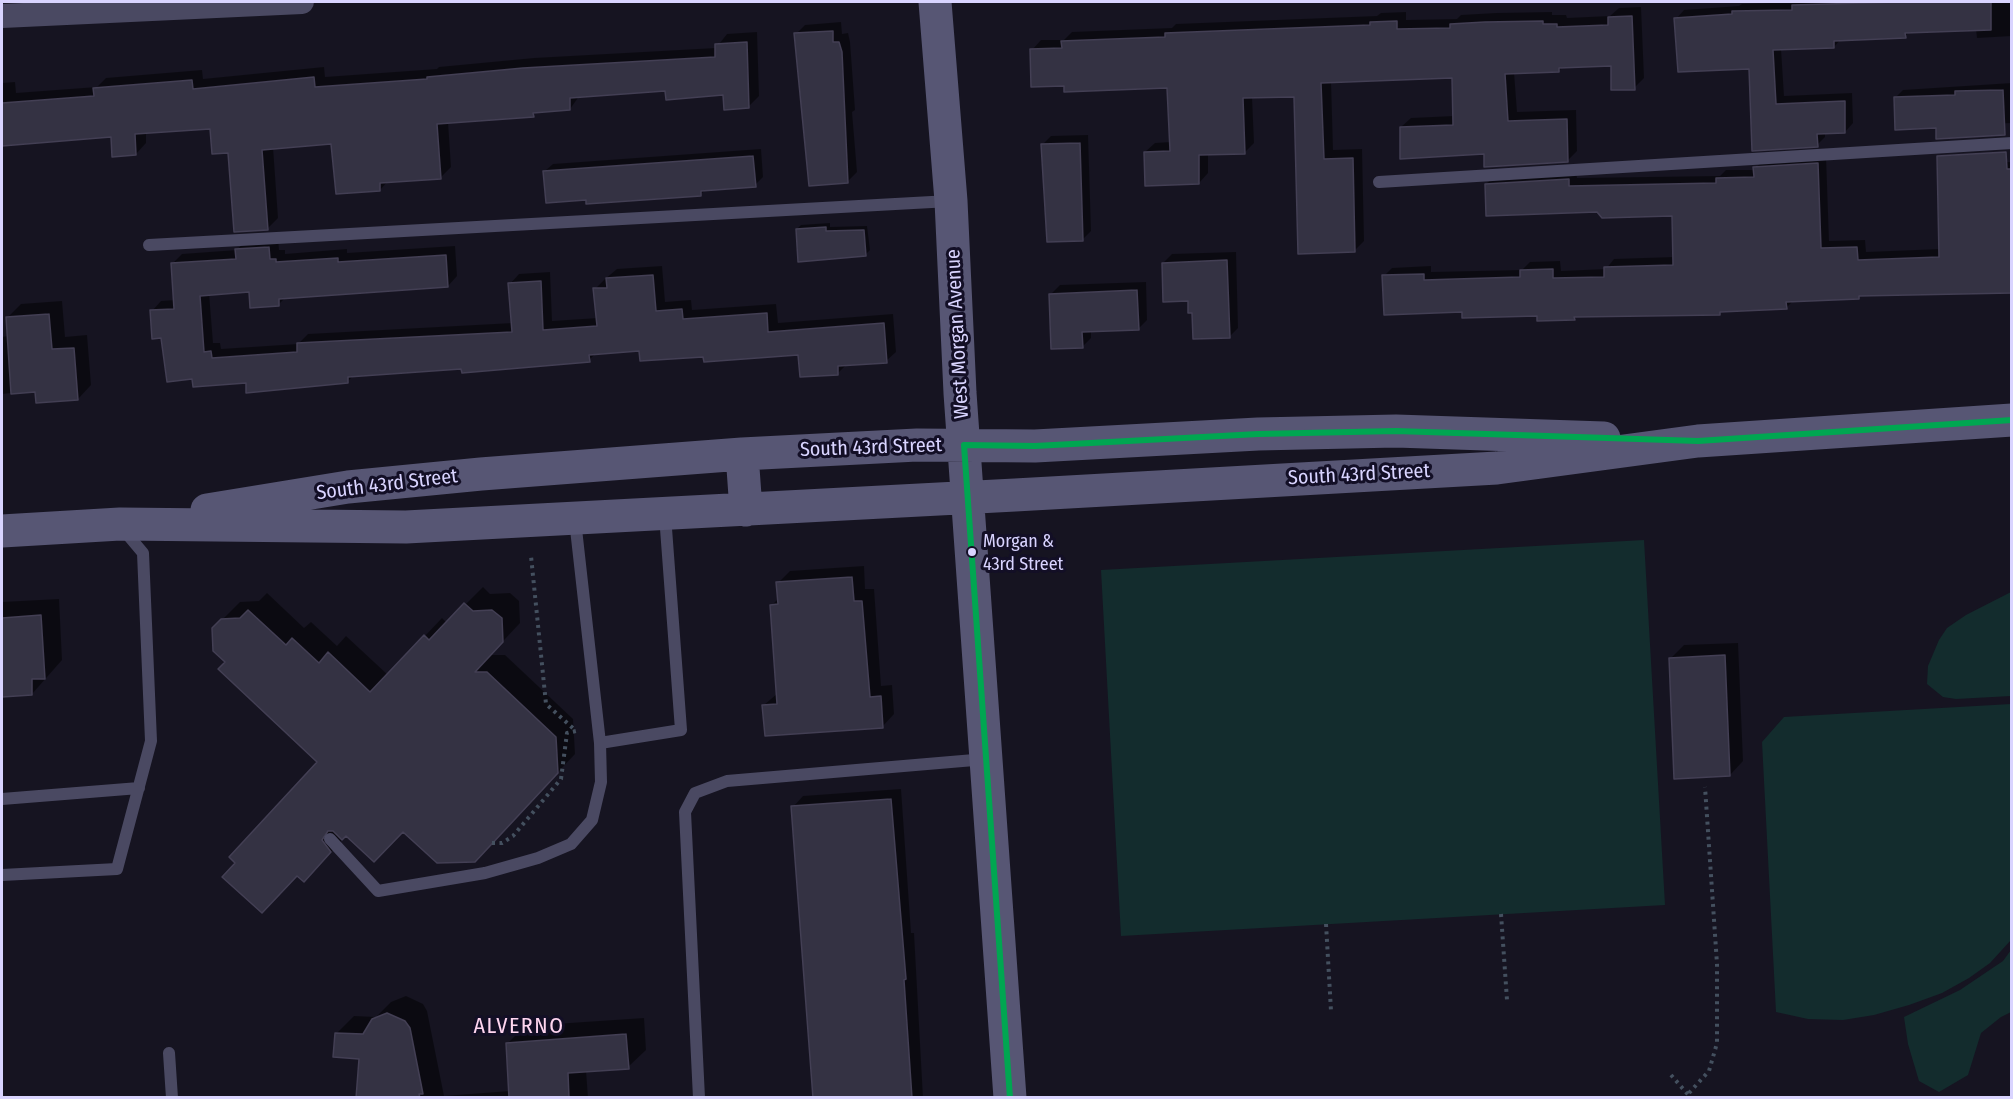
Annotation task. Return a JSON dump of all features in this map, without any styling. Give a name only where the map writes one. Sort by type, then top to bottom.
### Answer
[{"type":"main road","name":"West Morgan Avenue","points":[[935,2],[951,201],[964,445],[1010,1098]]},
{"type":"main road","name":"South 43rd Street","points":[[2,531],[120,524],[352,528],[968,498],[1497,468],[1698,441],[2012,420]]},
{"type":"main road","name":"South 43rd Street","points":[[120,524],[348,487],[481,474],[742,454],[964,445],[1035,446],[1258,434],[1396,431],[1698,441]]},
{"type":"main road","points":[[742,454],[746,510]]},
{"type":"street","points":[[2,16],[302,2]]},
{"type":"lane","points":[[1379,182],[2012,143]]},
{"type":"lane","points":[[149,245],[951,201]]},
{"type":"lane","points":[[600,743],[681,730],[665,514]]},
{"type":"lane","points":[[330,838],[378,891],[485,873],[538,858],[571,844],[592,820],[601,782],[600,743],[575,518]]},
{"type":"lane","points":[[2,875],[117,869],[151,741],[142,553],[120,524]]},
{"type":"lane","points":[[699,1098],[685,812],[695,793],[727,781],[986,759]]},
{"type":"lane","points":[[2,798],[139,788]]},
{"type":"lane","points":[[169,1053],[172,1098]]},
{"type":"path","points":[[492,843],[502,843],[513,836],[561,779],[567,734],[576,731],[546,704],[531,556]]},
{"type":"path","points":[[1671,1075],[1690,1095],[1709,1071],[1717,1043],[1717,964],[1704,787]]},
{"type":"path","points":[[1501,914],[1507,999]]},
{"type":"path","points":[[1326,924],[1331,1011]]},
{"type":"green space","points":[[1644,540],[1665,905],[1121,936],[1101,570]]},
{"type":"green space","points":[[2011,592],[2011,696],[1956,699],[1943,697],[1927,684],[1928,666],[1939,640],[1947,628],[1966,615]]},
{"type":"green space","points":[[2011,704],[2011,940],[1990,963],[1969,978],[1942,993],[1909,1005],[1874,1015],[1843,1020],[1808,1019],[1776,1012],[1762,742],[1784,717]]},
{"type":"green space","points":[[2011,950],[2011,1012],[1981,1033],[1968,1075],[1939,1092],[1919,1081],[1908,1044],[1904,1017],[1960,990],[2003,961]]},
{"type":"building","points":[[1991,2],[1991,30],[1905,33],[1906,38],[1834,41],[1834,48],[1773,50],[1776,104],[1845,101],[1845,133],[1817,134],[1818,147],[1752,151],[1749,69],[1678,72],[1674,18],[1732,14],[1732,11],[1792,10],[1792,5]]},
{"type":"building","points":[[1632,16],[1635,90],[1611,90],[1611,66],[1559,68],[1559,72],[1505,74],[1508,121],[1567,119],[1568,162],[1484,167],[1484,154],[1400,159],[1400,127],[1453,125],[1452,78],[1321,83],[1324,159],[1353,158],[1355,252],[1298,254],[1294,97],[1243,98],[1245,154],[1199,155],[1199,184],[1145,186],[1144,152],[1170,151],[1167,88],[1064,92],[1064,86],[1031,87],[1030,49],[1062,48],[1061,41],[1165,37],[1165,33],[1370,25],[1370,22],[1397,21],[1397,29],[1450,28],[1450,24],[1485,22],[1543,21],[1543,24],[1557,24],[1557,27],[1608,25],[1608,17]]},
{"type":"building","points":[[833,31],[833,42],[839,42],[842,52],[848,183],[809,186],[794,33]]},
{"type":"building","points":[[747,42],[749,108],[724,110],[723,95],[666,100],[665,91],[570,98],[570,110],[533,113],[534,117],[437,124],[441,179],[380,183],[380,191],[336,194],[331,144],[262,150],[268,230],[234,232],[228,153],[212,154],[210,129],[135,134],[136,155],[112,157],[111,137],[2,146],[2,103],[94,96],[93,88],[192,80],[193,89],[314,77],[315,87],[427,79],[427,77],[523,68],[715,57],[715,44]]},
{"type":"building","points":[[2003,90],[2005,135],[1936,139],[1936,128],[1895,130],[1894,97],[1955,95],[1955,91]]},
{"type":"building","points":[[1080,143],[1083,241],[1047,242],[1041,144]]},
{"type":"building","points":[[2006,152],[2007,169],[2012,169],[2012,293],[1859,296],[1859,299],[1786,302],[1787,309],[1720,312],[1720,315],[1574,317],[1575,320],[1537,321],[1537,316],[1462,318],[1462,312],[1384,315],[1382,275],[1424,274],[1424,280],[1520,277],[1520,270],[1553,269],[1553,278],[1604,277],[1604,267],[1673,265],[1672,216],[1602,218],[1597,212],[1486,216],[1485,184],[1569,179],[1569,186],[1716,183],[1716,178],[1754,177],[1753,167],[1818,163],[1821,248],[1857,247],[1858,260],[1939,257],[1937,156]]},
{"type":"building","points":[[753,156],[756,187],[701,191],[701,196],[586,204],[586,200],[546,203],[543,171]]},
{"type":"building","points":[[826,227],[826,231],[864,230],[866,256],[798,262],[796,229]]},
{"type":"building","points":[[269,247],[270,259],[276,259],[276,262],[338,258],[338,262],[446,255],[448,287],[279,299],[279,306],[250,308],[249,292],[200,296],[204,352],[211,351],[212,358],[297,352],[297,343],[512,332],[508,283],[541,281],[543,330],[597,326],[593,288],[607,288],[606,278],[653,275],[656,311],[682,309],[683,319],[767,313],[768,332],[884,323],[887,363],[838,366],[838,375],[800,377],[798,355],[704,362],[703,357],[640,361],[639,351],[589,355],[590,362],[462,373],[461,369],[348,377],[348,383],[246,393],[246,383],[193,387],[192,379],[167,382],[161,338],[152,339],[150,310],[174,309],[171,263],[236,259],[235,249]]},
{"type":"building","points":[[1227,260],[1230,338],[1193,339],[1192,313],[1188,313],[1188,301],[1163,302],[1162,263]]},
{"type":"building","points":[[1137,290],[1139,330],[1082,332],[1083,348],[1051,349],[1049,294]]},
{"type":"building","points":[[49,314],[52,349],[74,348],[78,400],[36,403],[35,392],[11,394],[6,317]]},
{"type":"building","points":[[852,577],[854,601],[862,601],[870,697],[881,696],[883,728],[765,736],[762,705],[777,704],[770,605],[778,604],[776,582]]},
{"type":"building","points":[[464,603],[473,611],[492,610],[502,618],[503,642],[475,672],[487,672],[556,737],[558,773],[475,862],[437,863],[403,832],[374,862],[346,836],[342,840],[333,831],[328,831],[322,840],[331,852],[304,882],[297,876],[262,913],[222,877],[235,863],[229,857],[317,762],[218,669],[225,662],[213,651],[212,628],[221,619],[240,618],[248,610],[286,645],[292,638],[319,663],[328,652],[370,692],[424,635],[429,640]]},
{"type":"building","points":[[41,615],[45,679],[32,679],[32,695],[2,697],[2,618]]},
{"type":"building","points":[[1725,655],[1730,776],[1674,779],[1669,658]]},
{"type":"building","points":[[891,799],[906,979],[904,980],[912,1098],[813,1098],[791,806]]},
{"type":"building","points":[[387,1013],[405,1021],[410,1028],[423,1094],[419,1094],[420,1098],[356,1098],[359,1059],[333,1057],[335,1033],[363,1034],[372,1019]]},
{"type":"building","points":[[626,1034],[629,1069],[568,1073],[569,1098],[509,1098],[506,1043]]},
{"type":"transit line","points":[[1010,1098],[964,445],[1035,446],[1258,434],[1396,431],[1698,441],[2012,420]]},
{"type":"place","name":"Morgan & 43rd Street","points":[[972,552]]},
{"type":"district","name":"ALVERNO","points":[[519,1027]]}]
